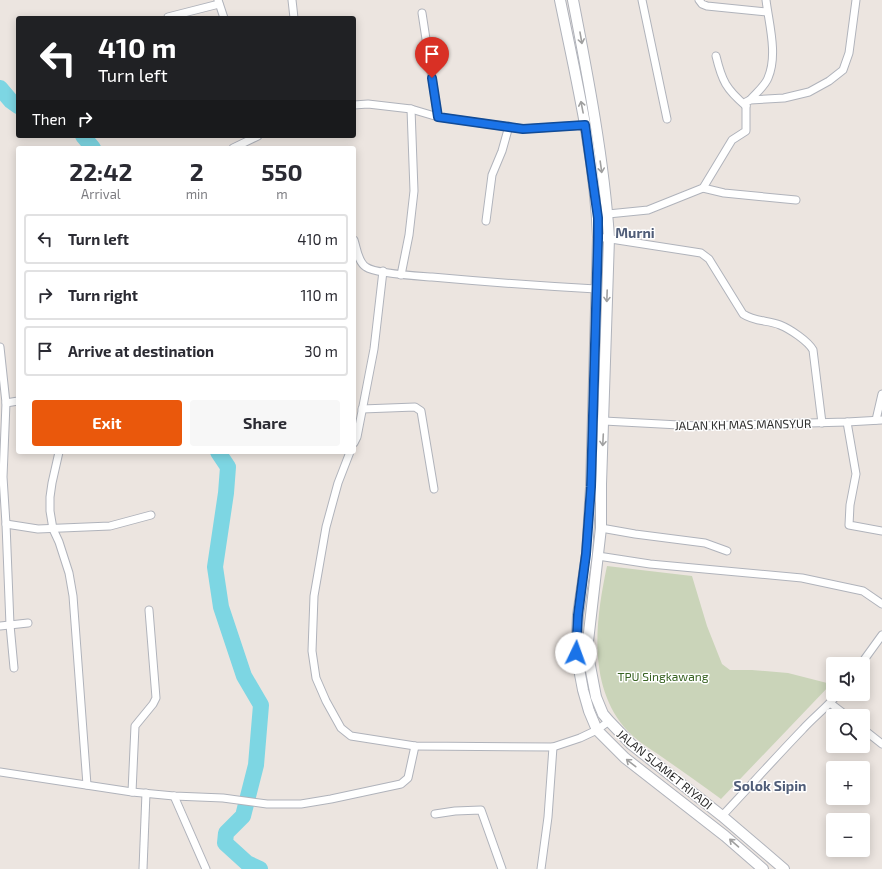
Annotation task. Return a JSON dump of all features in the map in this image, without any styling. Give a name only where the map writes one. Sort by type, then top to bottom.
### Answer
[{"type":"main road","name":"JALAN SLAMET RIYADI","points":[[560,0],[585,125],[598,218],[591,487],[586,554],[578,615],[576,653],[583,690],[589,711],[597,730],[625,758],[725,836],[763,869]]},
{"type":"main road","name":"JALAN SLAMET RIYADI","points":[[573,0],[597,133],[608,214],[609,238],[601,484],[601,528],[587,650],[596,698],[609,721],[632,744],[722,816],[784,869]]},
{"type":"main road","points":[[577,82],[588,80]]},
{"type":"main road","points":[[752,860],[759,848]]},
{"type":"street","points":[[292,0],[294,16]]},
{"type":"street","points":[[642,0],[667,119]]},
{"type":"street","points":[[699,0],[702,4],[707,6],[767,12]]},
{"type":"street","points":[[702,188],[732,140],[746,131],[746,102],[750,100],[766,82],[772,64],[773,53],[766,0]]},
{"type":"street","points":[[750,100],[784,98],[810,92],[829,81],[843,70],[849,53],[856,0]]},
{"type":"street","points":[[174,16],[218,2],[223,16]]},
{"type":"street","points":[[422,13],[438,117]]},
{"type":"street","points":[[716,56],[722,80],[735,97],[746,106]]},
{"type":"street","points":[[356,105],[368,104],[410,109],[438,117],[523,129],[585,125]]},
{"type":"street","points":[[401,275],[409,235],[414,191],[410,109]]},
{"type":"street","points":[[486,221],[492,175],[502,151],[508,126]]},
{"type":"street","points":[[237,146],[254,138]]},
{"type":"street","points":[[608,214],[648,210],[702,188],[724,193],[796,200]]},
{"type":"street","points":[[598,238],[609,238],[701,253],[709,259],[743,314],[749,318],[780,325],[807,342],[812,350],[822,423]]},
{"type":"street","points":[[356,248],[359,259],[370,270],[401,275],[596,290]]},
{"type":"street","points":[[356,439],[374,349],[383,271]]},
{"type":"street","points":[[0,347],[6,403],[2,420],[2,477],[6,524],[4,558],[14,668]]},
{"type":"street","points":[[879,420],[882,394]]},
{"type":"street","points":[[6,403],[16,401]]},
{"type":"street","points":[[362,409],[419,408],[421,411],[434,489]]},
{"type":"street","name":"JALAN KH MAS MANSYUR","points":[[604,421],[698,426],[879,420]]},
{"type":"street","points":[[847,422],[856,474],[850,505],[849,525],[882,531]]},
{"type":"street","points":[[59,454],[50,496],[50,511],[53,529],[67,567],[72,596],[88,785]]},
{"type":"street","points":[[349,454],[338,483],[326,527],[314,596],[312,651],[316,678],[326,701],[341,728],[351,736],[415,746],[553,747],[580,738],[597,730],[609,721]]},
{"type":"street","points":[[6,524],[38,530],[110,526],[151,515]]},
{"type":"street","points":[[601,528],[705,544],[727,551]]},
{"type":"street","points":[[598,556],[650,564],[802,578],[863,591],[882,604]]},
{"type":"street","points":[[132,792],[135,726],[156,698],[149,610]]},
{"type":"street","points":[[0,626],[28,623]]},
{"type":"street","points":[[866,657],[882,635]]},
{"type":"street","points":[[722,816],[805,727],[830,703],[837,709]]},
{"type":"street","points":[[870,735],[882,744]]},
{"type":"street","points":[[0,772],[132,792],[174,796],[223,798],[268,804],[301,804],[401,784],[408,778],[415,746]]},
{"type":"street","points":[[541,869],[548,817],[553,747]]},
{"type":"street","points":[[142,869],[146,793]]},
{"type":"street","points":[[174,796],[206,869]]},
{"type":"street","points":[[435,814],[455,811],[481,810],[502,869]]},
{"type":"green space","name":"TPU Singkawang","points":[[607,566],[692,576],[707,626],[722,664],[730,670],[788,673],[826,683],[826,689],[721,799],[637,739],[624,727],[612,709],[604,690],[599,670],[598,628]]},
{"type":"waterway","points":[[0,88],[16,105]]},
{"type":"waterway","points":[[85,138],[91,146]]},
{"type":"waterway","points":[[219,454],[228,467],[226,493],[215,567],[221,607],[244,676],[261,705],[256,765],[243,816],[226,833],[225,843],[247,863],[260,869]]},
{"type":"district","name":"Murni","points":[[635,232]]},
{"type":"district","name":"Solok Sipin","points":[[770,785]]},
{"type":"route","points":[[432,78],[438,117],[523,129],[585,125],[598,218],[598,238],[591,487],[586,554],[578,615],[576,653]]}]
